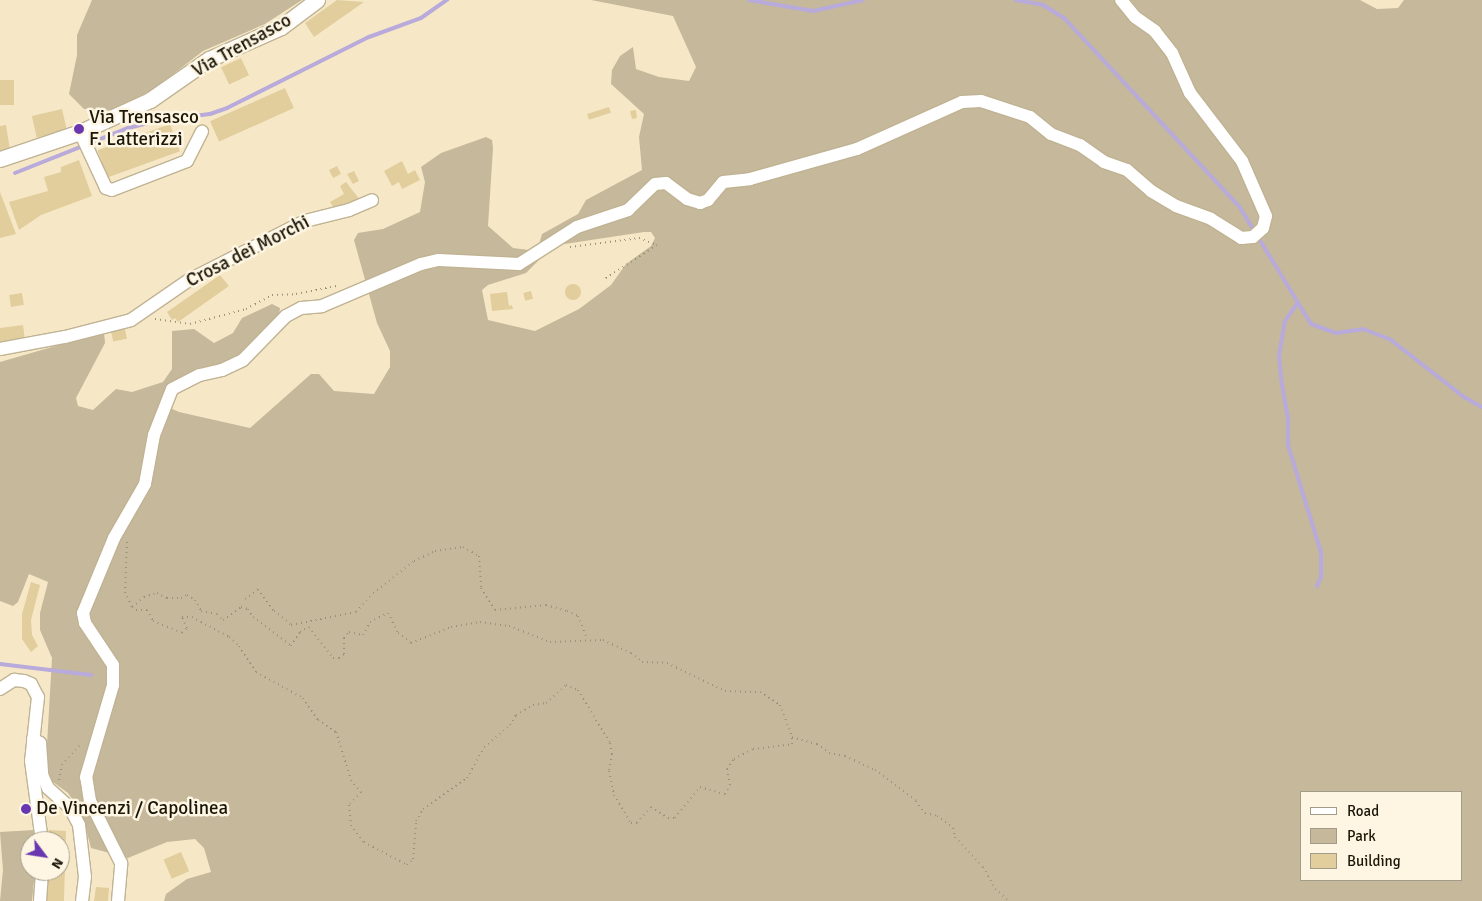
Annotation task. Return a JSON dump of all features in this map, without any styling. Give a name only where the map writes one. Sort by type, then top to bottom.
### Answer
[{"type":"main road","name":"Via Trensasco","points":[[0,159],[82,135],[150,100],[210,59],[281,27],[317,0]]},
{"type":"street","points":[[118,901],[121,864],[90,801],[86,777],[113,685],[112,665],[85,623],[83,613],[114,538],[145,484],[154,435],[172,389],[200,375],[222,370],[243,360],[286,316],[301,308],[322,306],[421,264],[439,260],[519,264],[577,227],[628,210],[655,184],[666,183],[687,199],[700,203],[708,200],[723,182],[750,179],[857,149],[878,137],[944,113],[962,102],[973,101],[1030,117],[1051,134],[1080,145],[1104,162],[1127,170],[1176,206],[1212,219],[1237,236],[1253,237],[1263,228],[1266,213],[1242,161],[1190,93],[1172,53],[1155,31],[1135,17],[1121,0]]},
{"type":"street","points":[[82,135],[106,188],[112,190],[187,160],[202,132]]},
{"type":"street","name":"Crosa dei Morchi","points":[[0,349],[131,320],[189,280],[305,221],[349,210],[372,200]]},
{"type":"street","points":[[0,689],[14,680],[24,681],[36,690],[39,706],[33,739],[33,780],[41,831]]},
{"type":"street","points":[[33,739],[40,743],[45,782],[70,808],[79,825],[85,877],[82,901]]},
{"type":"street","points":[[40,901],[41,881]]},
{"type":"path","points":[[566,247],[639,238],[657,245],[603,280]]},
{"type":"path","points":[[153,318],[190,324],[246,309],[272,295],[296,294],[340,285]]},
{"type":"path","points":[[127,541],[125,592],[132,607],[136,610],[147,610],[154,621],[182,633],[186,628],[182,617],[192,617],[229,638],[239,646],[256,672],[303,698],[318,720],[336,732],[351,780],[361,792],[349,805],[351,825],[364,842],[407,865],[414,860],[416,821],[423,809],[467,778],[484,747],[510,725],[516,715],[533,705],[546,703],[566,685],[578,690],[610,743],[612,754],[609,771],[614,795],[631,823],[637,823],[651,808],[668,818],[675,818],[700,787],[725,794],[730,785],[727,769],[734,759],[753,749],[792,744],[792,737],[780,705],[760,692],[725,691],[667,664],[642,662],[631,653],[603,640],[587,638],[550,642],[522,629],[480,622],[440,630],[411,643],[398,633],[388,613],[370,622],[362,635],[349,632],[344,638],[344,654],[340,658],[333,658],[309,627],[300,632],[291,646],[253,617],[248,609],[241,607],[223,620],[217,614],[201,612],[195,600],[187,595],[182,598],[167,598],[157,594],[144,597],[132,607]]},
{"type":"path","points":[[245,599],[258,589],[274,611],[291,625],[356,612],[372,593],[414,561],[435,551],[463,547],[480,556],[481,588],[495,610],[546,606],[567,611],[578,616],[587,638]]},
{"type":"path","points":[[792,737],[817,744],[829,753],[846,756],[875,770],[916,802],[925,813],[953,828],[955,837],[983,867],[995,889],[1009,901]]},
{"type":"path","points":[[58,797],[62,765],[84,742]]},
{"type":"green space","points":[[92,0],[302,0],[265,24],[203,51],[154,89],[112,110],[84,109],[69,94],[77,55],[77,35]]},
{"type":"green space","points":[[591,0],[1360,0],[1377,9],[1398,8],[1404,0],[1482,0],[1482,901],[164,901],[166,894],[187,879],[211,872],[204,848],[195,839],[167,842],[128,858],[91,848],[82,813],[68,793],[49,779],[46,762],[52,658],[40,630],[40,613],[48,582],[29,574],[18,602],[13,606],[0,601],[0,362],[104,332],[105,343],[76,398],[78,406],[93,410],[116,389],[132,392],[163,382],[172,369],[172,331],[194,329],[214,343],[233,333],[242,318],[272,304],[280,308],[279,316],[237,359],[182,379],[161,404],[179,412],[250,428],[311,374],[319,374],[334,391],[374,394],[390,367],[390,351],[377,323],[354,240],[358,233],[383,229],[420,212],[425,182],[421,167],[441,153],[486,137],[492,140],[493,148],[488,226],[513,248],[537,251],[542,257],[526,273],[488,285],[482,290],[488,320],[535,331],[579,309],[611,285],[626,264],[651,246],[655,238],[651,232],[644,232],[538,248],[542,234],[578,214],[586,200],[642,170],[639,137],[644,114],[611,84],[612,70],[620,56],[633,47],[636,69],[659,77],[689,81],[696,67],[673,16]]},
{"type":"green space","points":[[34,830],[20,831],[20,881],[34,881],[32,901],[0,901],[3,870],[0,832]]},
{"type":"building","points":[[337,0],[364,2],[314,37],[305,23]]},
{"type":"building","points":[[241,58],[249,75],[229,85],[221,67]]},
{"type":"building","points":[[0,80],[14,80],[14,105],[0,105]]},
{"type":"building","points":[[285,88],[294,108],[219,141],[210,121]]},
{"type":"building","points":[[609,107],[611,113],[589,120],[587,114]]},
{"type":"building","points":[[62,109],[67,130],[37,137],[32,116]]},
{"type":"building","points":[[636,110],[637,118],[632,119],[630,111]]},
{"type":"building","points":[[170,124],[180,151],[108,178],[98,150]]},
{"type":"building","points":[[6,125],[10,150],[0,151],[0,126]]},
{"type":"building","points":[[79,160],[92,196],[41,215],[19,230],[9,202],[48,191],[44,177],[61,172],[61,167]]},
{"type":"building","points":[[402,161],[408,174],[415,170],[420,180],[402,189],[399,182],[392,186],[384,171]]},
{"type":"building","points":[[337,166],[341,174],[333,178],[329,170]]},
{"type":"building","points":[[354,171],[359,181],[353,184],[347,174]]},
{"type":"building","points":[[346,182],[360,200],[335,210],[330,202],[344,194],[340,186]]},
{"type":"building","points":[[0,192],[16,234],[0,238]]},
{"type":"building","points":[[220,275],[229,286],[178,322],[175,318],[172,320],[167,312]]},
{"type":"building","points":[[570,284],[576,284],[581,289],[579,298],[570,300],[565,295],[565,289]]},
{"type":"building","points":[[531,291],[533,299],[525,301],[523,293]]},
{"type":"building","points":[[507,292],[509,306],[512,305],[513,309],[492,311],[490,294]]},
{"type":"building","points":[[22,293],[24,305],[11,307],[9,295]]},
{"type":"building","points":[[124,324],[127,339],[113,341],[110,327]]},
{"type":"building","points":[[23,325],[25,340],[0,346],[0,328]]},
{"type":"building","points":[[31,582],[40,585],[31,620],[32,635],[38,646],[31,652],[22,639],[22,614]]},
{"type":"building","points":[[181,852],[189,871],[172,879],[164,859]]},
{"type":"building","points":[[48,881],[65,881],[64,901],[47,901]]},
{"type":"building","points":[[96,887],[109,888],[108,901],[94,901]]},
{"type":"waterway","points":[[15,173],[128,128],[156,121],[210,114],[227,108],[369,37],[421,18],[447,0]]},
{"type":"waterway","points":[[749,0],[813,11],[863,0]]},
{"type":"waterway","points":[[1016,0],[1043,5],[1065,19],[1239,206],[1311,324],[1336,333],[1363,329],[1391,340],[1464,397],[1482,407]]},
{"type":"waterway","points":[[1297,304],[1285,321],[1279,354],[1281,379],[1288,417],[1288,445],[1321,552],[1321,577],[1317,586]]},
{"type":"waterway","points":[[0,664],[91,675]]},
{"type":"place","name":"Via Trensasco F. Latterizzi","points":[[79,129]]},
{"type":"place","name":"De Vincenzi / Capolinea","points":[[26,809]]}]
